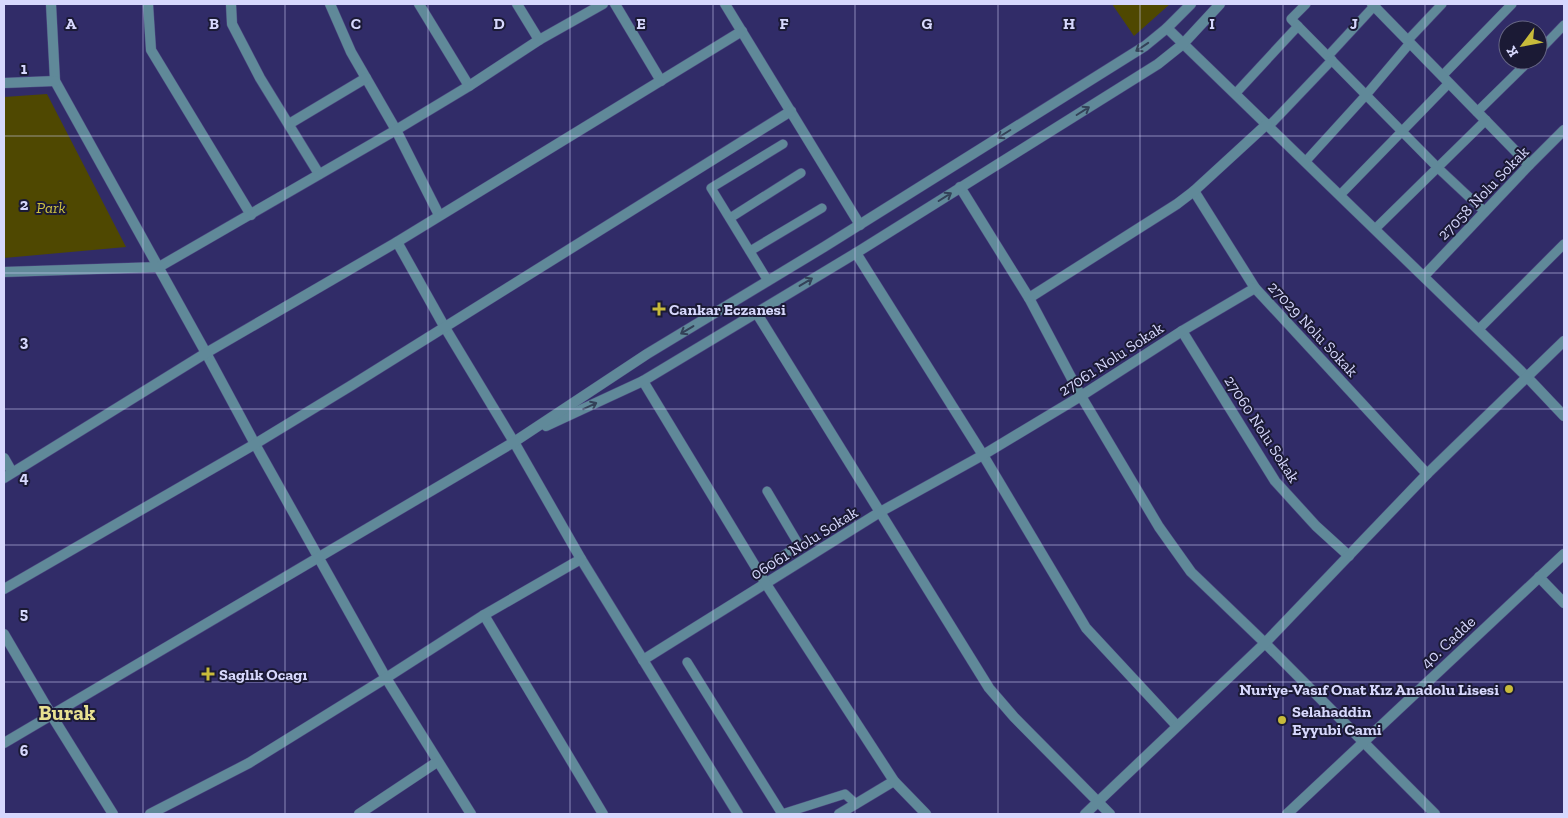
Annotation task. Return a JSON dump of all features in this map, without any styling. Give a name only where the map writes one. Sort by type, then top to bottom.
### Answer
[{"type":"street","points":[[51,4],[55,81],[386,678],[471,814]]},
{"type":"street","points":[[148,4],[151,50],[251,215]]},
{"type":"street","points":[[231,4],[232,24],[260,78],[319,174]]},
{"type":"street","points":[[330,4],[351,52],[396,130],[439,215]]},
{"type":"street","points":[[419,4],[469,86]]},
{"type":"street","points":[[517,4],[539,40]]},
{"type":"street","points":[[4,272],[159,267],[396,130],[469,86],[539,40],[603,4]]},
{"type":"street","points":[[615,4],[661,81]]},
{"type":"street","points":[[725,4],[860,225]]},
{"type":"street","points":[[4,743],[514,442],[647,354],[860,225],[1145,46],[1167,28],[1191,4]]},
{"type":"street","points":[[514,442],[643,381],[856,253],[1158,64],[1184,44],[1220,4]]},
{"type":"street","points":[[1374,4],[1529,165]]},
{"type":"street","points":[[1167,28],[1479,329],[1528,377],[1564,416]]},
{"type":"street","points":[[4,458],[8,475],[206,353],[396,242],[742,31]]},
{"type":"street","points":[[289,124],[366,78]]},
{"type":"street","points":[[4,83],[55,81]]},
{"type":"street","points":[[4,589],[255,444],[791,111]]},
{"type":"street","points":[[1029,298],[1177,204],[1268,125]]},
{"type":"street","name":"27058 Nolu Sokak","points":[[1424,276],[1564,130]]},
{"type":"street","points":[[960,187],[1029,298],[1081,396],[1159,527],[1191,572],[1364,741],[1435,814]]},
{"type":"street","name":"27029 Nolu Sokak","points":[[1194,191],[1254,288],[1427,474]]},
{"type":"street","points":[[396,242],[581,560],[738,814]]},
{"type":"street","points":[[856,253],[983,456],[1086,628],[1177,726]]},
{"type":"street","name":"27061 Nolu Sokak","points":[[983,456],[1254,288]]},
{"type":"street","points":[[756,312],[989,688],[1014,717],[1110,814]]},
{"type":"street","name":"27060 Nolu Sokak","points":[[1182,331],[1275,481],[1316,526],[1349,556]]},
{"type":"street","points":[[1086,814],[1265,643],[1427,474],[1564,341]]},
{"type":"street","points":[[643,381],[766,584],[894,781],[926,814]]},
{"type":"street","name":"06061 Nolu Sokak","points":[[643,660],[880,512],[983,456]]},
{"type":"street","name":"40. Cadde","points":[[1287,814],[1564,554]]},
{"type":"street","points":[[150,814],[249,763],[484,615],[581,560]]},
{"type":"street","points":[[1539,577],[1564,603]]},
{"type":"street","points":[[484,615],[604,814]]},
{"type":"street","points":[[4,634],[113,814]]},
{"type":"street","points":[[359,814],[437,762]]},
{"type":"street","points":[[839,814],[894,781]]},
{"type":"lane","points":[[1306,4],[1290,18],[1438,168],[1485,212]]},
{"type":"lane","points":[[1268,125],[1330,58],[1374,4]]},
{"type":"lane","points":[[1305,162],[1366,95],[1442,4]]},
{"type":"lane","points":[[1340,196],[1402,131],[1445,79],[1512,4]]},
{"type":"lane","points":[[1235,94],[1298,26]]},
{"type":"lane","points":[[1548,42],[1564,26]]},
{"type":"lane","points":[[1477,112],[1520,70]]},
{"type":"lane","points":[[1375,229],[1486,120]]},
{"type":"lane","points":[[768,281],[711,188],[783,144]]},
{"type":"lane","points":[[730,218],[801,173]]},
{"type":"lane","points":[[750,251],[822,208]]},
{"type":"lane","points":[[1479,329],[1564,244]]},
{"type":"lane","points":[[759,572],[799,545],[767,490]]},
{"type":"lane","points":[[687,662],[782,814],[845,794],[856,804]]},
{"type":"green space","points":[[1112,4],[1170,4],[1134,36]]},
{"type":"green space","name":"Park","points":[[47,94],[126,247],[4,258],[4,97]]},
{"type":"place","name":"Cankar Eczanesi","points":[[659,309]]},
{"type":"place","name":"Saglık Ocagı","points":[[208,674]]},
{"type":"place","name":"Nuriye-Vasıf Onat Kız Anadolu Lisesi","points":[[1509,689]]},
{"type":"place","name":"Selahaddin Eyyubi Cami","points":[[1282,720]]},
{"type":"district","name":"Burak","points":[[67,712]]}]
